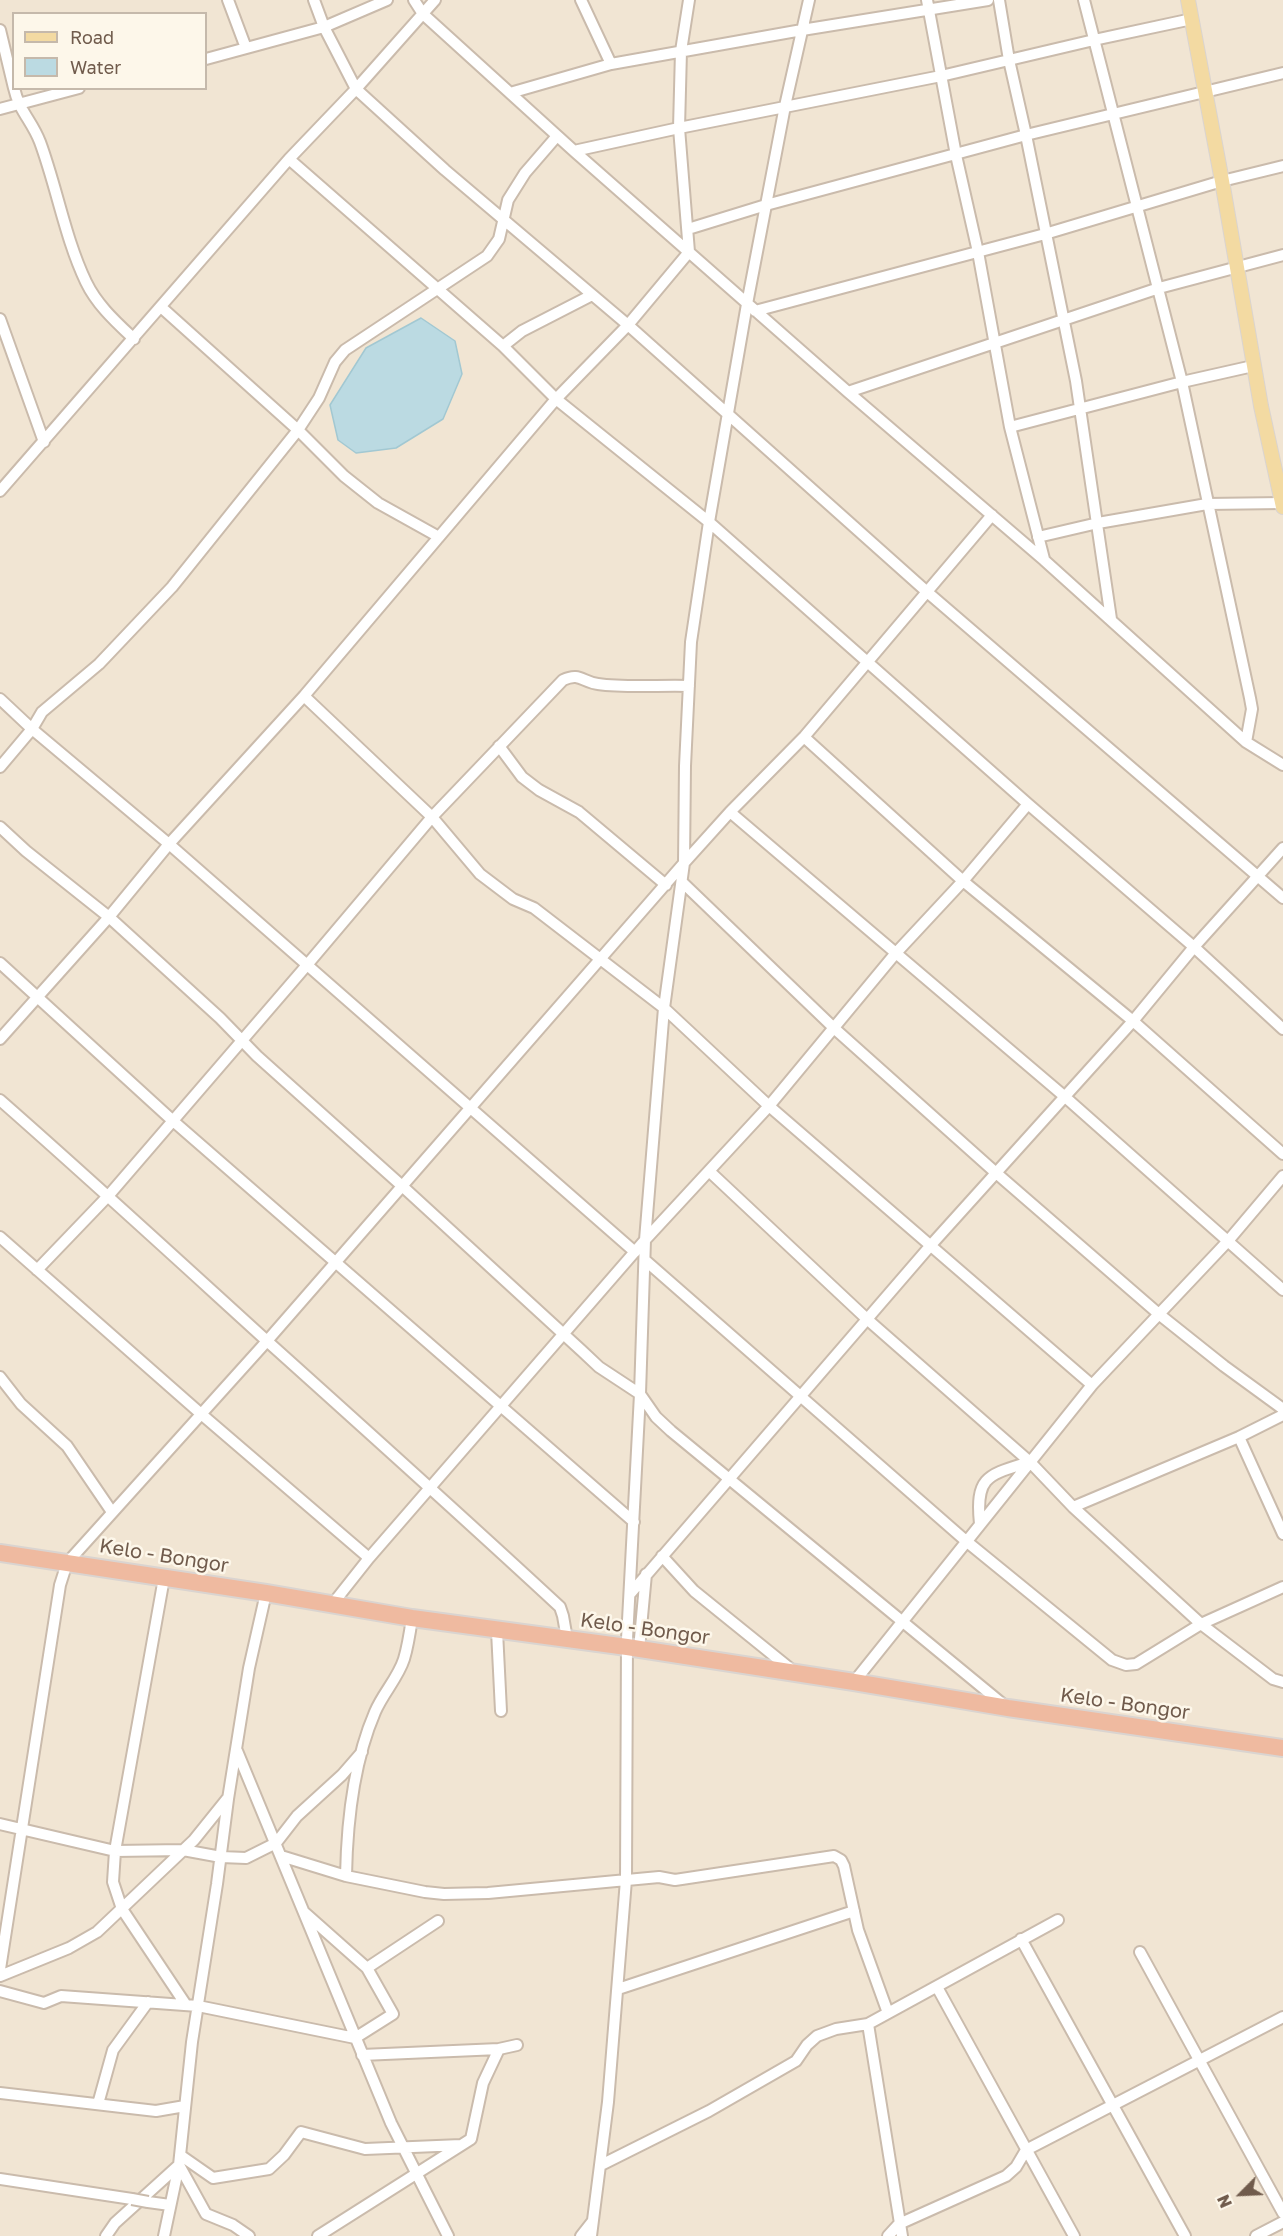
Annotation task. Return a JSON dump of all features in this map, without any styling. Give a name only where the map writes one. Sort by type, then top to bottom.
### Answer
[{"type":"highway","name":"Kelo - Bongor","points":[[0,1553],[266,1593],[331,1606],[633,1648],[1008,1708],[1283,1748]]},
{"type":"main road","points":[[1188,0],[1254,366],[1283,505]]},
{"type":"street","points":[[228,0],[246,48]]},
{"type":"street","points":[[314,0],[324,27],[356,89],[445,170],[628,325],[926,591],[1283,898]]},
{"type":"street","points":[[207,58],[324,27],[387,0]]},
{"type":"street","points":[[414,0],[423,14],[751,307],[1044,560],[1246,742],[1283,765]]},
{"type":"street","points":[[0,491],[289,159],[356,89],[435,0]]},
{"type":"street","points":[[581,0],[611,64]]},
{"type":"street","points":[[0,1040],[109,917],[169,844],[304,696],[556,399],[628,325],[689,252],[679,128],[681,51],[689,0]]},
{"type":"street","points":[[591,2236],[601,2165],[626,1880],[633,1648],[630,1594],[646,1261],[645,1240],[664,1008],[684,863],[685,766],[691,642],[709,522],[728,415],[751,307],[766,206],[785,106],[809,0]]},
{"type":"street","points":[[510,93],[611,64],[928,5],[988,0]]},
{"type":"street","points":[[999,0],[1009,60],[1064,320],[1080,408],[1111,620]]},
{"type":"street","points":[[1084,0],[1182,382],[1252,709],[1246,742]]},
{"type":"street","points":[[928,5],[956,155],[978,252],[1010,427],[1044,560]]},
{"type":"street","points":[[574,151],[785,106],[941,76],[1192,19]]},
{"type":"street","points":[[0,30],[12,80]]},
{"type":"street","points":[[688,229],[1026,135],[1283,73]]},
{"type":"street","points":[[14,90],[17,104],[40,141],[63,222],[87,284],[105,310],[134,339]]},
{"type":"street","points":[[0,109],[71,90]]},
{"type":"street","points":[[0,767],[32,729],[42,712],[99,664],[172,586],[298,430],[319,398],[335,362],[345,350],[486,256],[499,240],[508,200],[525,173],[557,136]]},
{"type":"street","points":[[289,159],[503,346],[556,399],[709,522],[1028,804],[1194,947],[1283,1029]]},
{"type":"street","points":[[751,307],[978,252],[1222,181],[1283,166]]},
{"type":"street","points":[[848,392],[1159,288],[1283,255]]},
{"type":"street","points":[[503,346],[522,332],[592,295]]},
{"type":"street","points":[[161,307],[298,430],[344,476],[378,503],[439,537]]},
{"type":"street","points":[[0,319],[44,442]]},
{"type":"street","points":[[1010,427],[1182,382],[1254,366]]},
{"type":"street","points":[[1038,537],[1098,523],[1207,504],[1283,505]]},
{"type":"street","points":[[0,1969],[60,1585],[67,1563],[267,1341],[684,863],[730,812],[804,737],[992,515]]},
{"type":"street","points":[[37,1270],[109,1195],[432,817],[563,680],[572,676],[598,684],[688,686]]},
{"type":"street","points":[[304,696],[432,817],[463,856],[496,888],[513,899],[534,908],[664,1008],[769,1106],[1092,1385]]},
{"type":"street","points":[[0,699],[635,1252]]},
{"type":"street","points":[[804,737],[963,881],[1132,1021],[1283,1154]]},
{"type":"street","points":[[499,746],[522,777],[538,790],[579,812],[666,885]]},
{"type":"street","points":[[331,1606],[369,1558],[645,1240],[769,1106],[896,954],[963,881],[1028,804]]},
{"type":"street","points":[[730,812],[1064,1096],[1283,1290]]},
{"type":"street","points":[[0,827],[26,851],[109,917],[242,1039],[257,1056],[599,1367],[640,1394],[656,1416],[671,1431],[1008,1708]]},
{"type":"street","points":[[630,1594],[931,1245],[1283,848]]},
{"type":"street","points":[[682,882],[835,1029],[995,1173],[1160,1315],[1283,1409]]},
{"type":"street","points":[[0,963],[172,1120],[634,1522]]},
{"type":"street","points":[[0,1100],[109,1195],[267,1341],[431,1487],[560,1608],[567,1639]]},
{"type":"street","points":[[709,1172],[868,1320],[1030,1462],[1074,1507],[1201,1624],[1273,1679],[1283,1682]]},
{"type":"street","points":[[854,1682],[1092,1385],[1228,1241],[1283,1176]]},
{"type":"street","points":[[0,1237],[369,1558]]},
{"type":"street","points":[[646,1261],[966,1540],[1112,1660],[1126,1665],[1136,1664],[1201,1624],[1283,1587]]},
{"type":"street","points":[[0,1377],[21,1404],[67,1446],[112,1512]]},
{"type":"street","points":[[1074,1507],[1239,1437],[1283,1415]]},
{"type":"street","points":[[1239,1437],[1283,1534]]},
{"type":"street","points":[[980,1524],[978,1503],[983,1483],[994,1473],[1030,1462]]},
{"type":"street","points":[[662,1556],[694,1590],[795,1673]]},
{"type":"street","points":[[633,1648],[646,1574]]},
{"type":"street","points":[[164,1578],[115,1851],[113,1882],[122,1910],[186,2005]]},
{"type":"street","points":[[164,2236],[179,2160],[198,2006],[228,1799],[249,1668],[266,1593]]},
{"type":"street","points":[[346,1876],[347,1829],[362,1752],[375,1711],[404,1659],[412,1618]]},
{"type":"street","points":[[497,1630],[501,1711]]},
{"type":"street","points":[[237,1751],[306,1912],[362,2055],[403,2147],[448,2236]]},
{"type":"street","points":[[0,1824],[115,1851],[183,1850],[221,1857],[246,1858],[276,1843],[297,1816],[342,1775],[362,1752]]},
{"type":"street","points":[[0,1976],[82,1941],[97,1932],[183,1850],[211,1821],[228,1799]]},
{"type":"street","points":[[281,1856],[346,1876],[444,1894],[488,1893],[658,1877],[675,1880],[834,1856],[841,1860],[844,1866],[864,1949],[888,2013]]},
{"type":"street","points":[[618,1989],[854,1911]]},
{"type":"street","points":[[0,1991],[44,2003],[61,1996],[198,2006],[355,2038],[393,2014],[367,1968],[306,1912]]},
{"type":"street","points":[[601,2165],[709,2111],[796,2061],[807,2045],[817,2036],[836,2029],[868,2024],[1058,1920]]},
{"type":"street","points":[[367,1968],[438,1921]]},
{"type":"street","points":[[1022,1939],[1185,2236]]},
{"type":"street","points":[[1140,1952],[1283,2213]]},
{"type":"street","points":[[937,1987],[1074,2236]]},
{"type":"street","points":[[98,2104],[113,2050],[148,2002]]},
{"type":"street","points":[[888,2236],[899,2224],[1006,2176],[1016,2167],[1026,2150],[1283,2018]]},
{"type":"street","points":[[868,2024],[902,2236]]},
{"type":"street","points":[[362,2055],[499,2049],[516,2045]]},
{"type":"street","points":[[318,2236],[471,2139],[483,2083],[499,2049]]},
{"type":"street","points":[[0,2093],[156,2111],[185,2106]]},
{"type":"street","points":[[179,2160],[213,2178],[269,2169],[284,2155],[301,2132],[365,2149],[461,2145]]},
{"type":"street","points":[[106,2236],[115,2223],[179,2160]]},
{"type":"street","points":[[179,2160],[206,2214],[233,2225],[249,2236]]},
{"type":"street","points":[[0,2179],[170,2205]]},
{"type":"street","points":[[581,2236],[592,2222]]},
{"type":"street","points":[[1256,2236],[1283,2222]]},
{"type":"shaded area","points":[[0,0],[1283,0],[1283,2236],[0,2236]]},
{"type":"water","points":[[421,318],[455,341],[462,374],[443,419],[396,448],[356,453],[338,440],[330,405],[366,348]]}]
